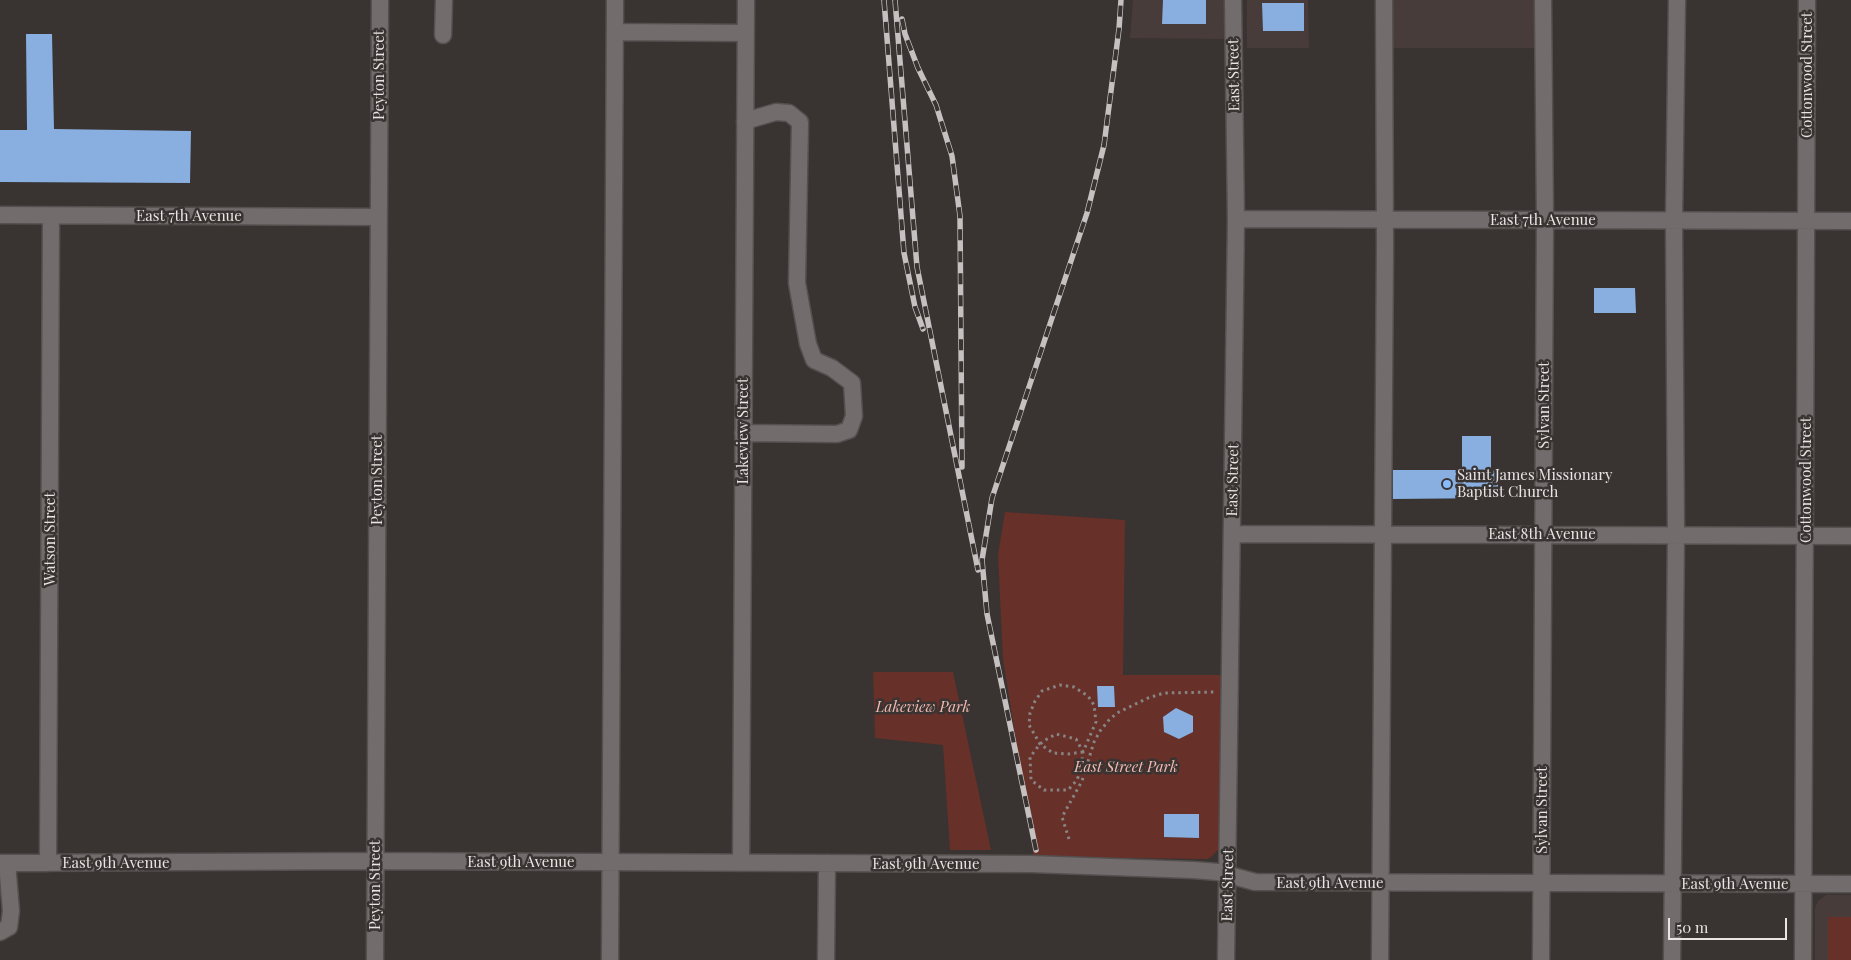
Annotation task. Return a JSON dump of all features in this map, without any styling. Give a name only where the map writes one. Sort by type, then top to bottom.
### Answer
[{"type":"street","name":"Peyton Street","points":[[375,960],[380,0]]},
{"type":"street","points":[[443,35],[444,0]]},
{"type":"street","points":[[610,960],[615,0]]},
{"type":"street","name":"Lakeview Street","points":[[741,863],[746,0]]},
{"type":"street","name":"East Street","points":[[1226,960],[1236,219],[1233,0]]},
{"type":"street","points":[[1380,960],[1385,220],[1384,0]]},
{"type":"street","name":"Sylvan Street","points":[[1541,960],[1545,220],[1543,0]]},
{"type":"street","points":[[1672,960],[1676,534],[1674,221],[1677,0]]},
{"type":"street","name":"Cottonwood Street","points":[[1803,960],[1807,0]]},
{"type":"street","points":[[615,32],[745,33]]},
{"type":"street","points":[[743,433],[837,434],[849,430],[854,416],[852,383],[832,368],[814,360],[808,344],[797,283],[800,122],[789,113],[776,112],[745,121]]},
{"type":"street","name":"East 7th Avenue","points":[[0,215],[379,217]]},
{"type":"street","name":"Watson Street","points":[[48,863],[51,216]]},
{"type":"street","name":"East 7th Avenue","points":[[1236,219],[1851,221]]},
{"type":"street","name":"East 8th Avenue","points":[[1232,534],[1851,536]]},
{"type":"street","name":"East 9th Avenue","points":[[3,863],[376,861],[1041,865],[1193,870],[1218,872],[1254,882],[1851,884]]},
{"type":"street","points":[[0,932],[9,927],[11,910],[3,863]]},
{"type":"street","points":[[826,960],[827,863]]},
{"type":"path","points":[[1068,790],[1076,780],[1081,769],[1083,752],[1096,722],[1094,705],[1088,696],[1074,687],[1060,685],[1042,691],[1035,701],[1030,714],[1029,725],[1040,744],[1053,753],[1083,752]]},
{"type":"path","points":[[1070,839],[1062,817],[1082,781],[1097,736],[1117,714],[1148,698],[1164,693],[1231,692]]},
{"type":"path","points":[[1068,790],[1044,790],[1031,780],[1030,757],[1040,744],[1056,734],[1076,739],[1083,752]]},
{"type":"path","points":[[1068,790],[1072,797]]},
{"type":"shaded area","points":[[1133,0],[1228,0],[1228,39],[1130,38]]},
{"type":"shaded area","points":[[1247,0],[1308,0],[1309,48],[1247,48]]},
{"type":"shaded area","points":[[1382,0],[1536,0],[1535,48],[1382,48]]},
{"type":"shaded area","points":[[1826,895],[1851,895],[1851,960],[1815,960],[1815,908],[1818,901]]},
{"type":"green space","name":"East Street Park","points":[[1005,512],[1125,520],[1123,675],[1222,675],[1220,848],[1211,857],[1207,859],[1041,857],[1033,855],[1032,818],[1019,759],[1003,659],[998,555]]},
{"type":"green space","name":"Lakeview Park","points":[[873,672],[953,672],[991,850],[950,850],[943,745],[875,738]]},
{"type":"green space","points":[[1828,917],[1851,917],[1851,960],[1828,960]]},
{"type":"building","points":[[1163,0],[1206,0],[1206,24],[1162,24]]},
{"type":"building","points":[[1262,3],[1304,3],[1304,31],[1263,31]]},
{"type":"building","points":[[26,34],[52,34],[54,129],[191,131],[190,183],[0,182],[0,130],[27,130]]},
{"type":"building","points":[[1594,288],[1635,288],[1636,313],[1594,313]]},
{"type":"building","name":"Saint James Missionary Baptist Church","points":[[1462,436],[1491,436],[1491,470],[1498,470],[1498,498],[1393,499],[1393,470],[1462,470]]},
{"type":"building","points":[[1097,686],[1114,686],[1115,707],[1098,707]]},
{"type":"building","points":[[1176,708],[1193,716],[1193,732],[1179,739],[1164,732],[1163,717]]},
{"type":"building","points":[[1164,814],[1199,814],[1199,838],[1164,837]]},
{"type":"railway","points":[[884,0],[904,253],[915,307],[923,329]]},
{"type":"railway","points":[[895,0],[917,267],[978,570]]},
{"type":"railway","points":[[1036,850],[987,614],[982,560],[992,498],[1087,213],[1104,145],[1121,0]]},
{"type":"railway","points":[[902,19],[905,34],[918,68],[936,105],[952,156],[960,216],[962,467]]},
{"type":"place","name":"Saint James Missionary Baptist Church","points":[[1447,484]]}]
